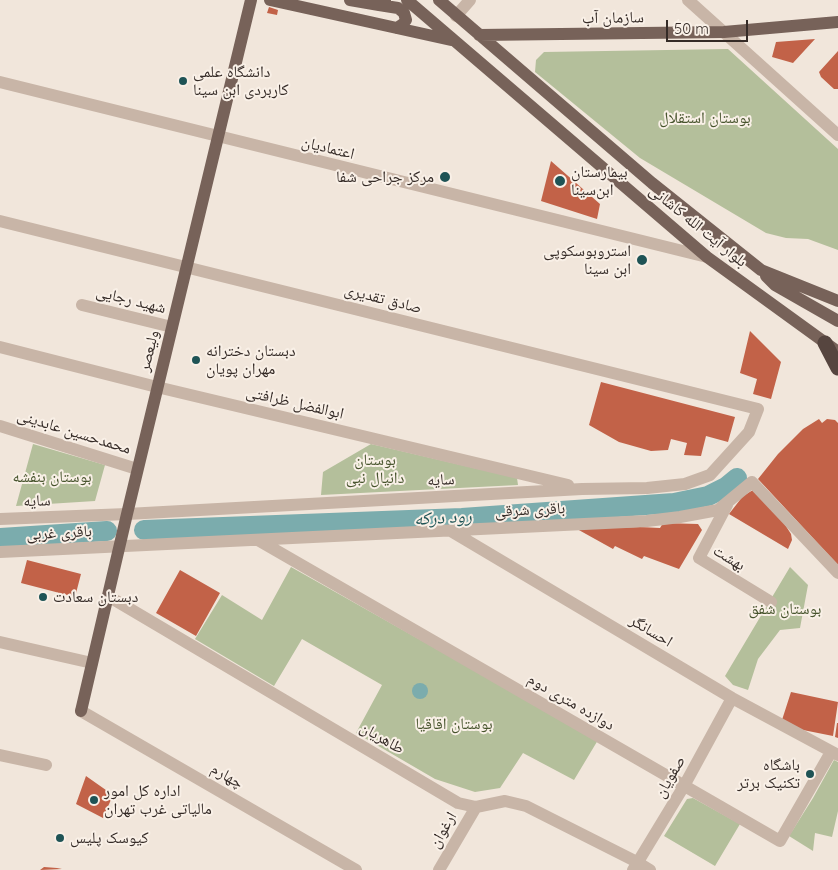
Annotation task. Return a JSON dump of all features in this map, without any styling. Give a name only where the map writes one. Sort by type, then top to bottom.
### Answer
[{"type":"highway","points":[[831,342],[838,368]]},
{"type":"main road","name":"ولیعصر","points":[[81,711],[137,469],[251,0]]},
{"type":"main road","points":[[270,0],[454,41]]},
{"type":"main road","points":[[350,0],[383,2],[398,8],[404,13],[406,20],[397,28]]},
{"type":"main road","name":"بلوار آیت الله کاشانی","points":[[407,0],[706,258],[831,342],[838,352]]},
{"type":"main road","name":"بلوار آیت الله کاشانی","points":[[439,0],[652,183],[761,270],[838,301]]},
{"type":"main road","name":"سازمان آب","points":[[479,35],[724,32],[838,22]]},
{"type":"main road","points":[[761,270],[775,285],[838,321]]},
{"type":"street","points":[[456,16],[470,0]]},
{"type":"street","points":[[688,0],[838,135]]},
{"type":"street","name":"اعتمادیان","points":[[0,82],[218,138],[706,258]]},
{"type":"street","name":"صادق تقدیری","points":[[0,221],[758,409]]},
{"type":"street","name":"شهید رجایی","points":[[82,305],[172,327]]},
{"type":"street","name":"ابوالفضل ظرافتی","points":[[0,347],[582,489]]},
{"type":"street","name":"سایه","points":[[0,519],[127,514],[582,489],[647,488],[685,484],[710,475],[749,432],[758,409]]},
{"type":"street","name":"محمدحسین عابدینی","points":[[0,426],[137,469]]},
{"type":"street","name":"باقری شرقی","points":[[119,547],[647,521],[718,510],[752,482],[838,573]]},
{"type":"street","name":"بهشت","points":[[729,502],[699,558],[771,602]]},
{"type":"street","name":"احسانگر","points":[[451,530],[732,698],[835,753]]},
{"type":"street","name":"دوازده متری دوم","points":[[258,540],[780,841],[835,753]]},
{"type":"street","name":"باقری غربی","points":[[0,552],[119,547]]},
{"type":"street","name":"طاهریان","points":[[108,596],[458,803],[476,807]]},
{"type":"street","points":[[0,642],[92,663]]},
{"type":"street","name":"صفویان","points":[[635,866],[684,786],[732,698]]},
{"type":"street","name":"چهارم","points":[[81,711],[356,870]]},
{"type":"street","points":[[0,755],[46,766]]},
{"type":"street","points":[[476,807],[505,800],[526,806],[635,866],[650,870]]},
{"type":"street","name":"ارغوان","points":[[442,869],[476,807]]},
{"type":"green space","name":"بوستان استقلال","points":[[728,49],[838,149],[838,250],[808,239],[786,238],[766,233],[640,158],[535,72],[536,60],[544,52]]},
{"type":"green space","name":"بوستان بنفشه","points":[[33,444],[105,465],[95,501],[16,506]]},
{"type":"green space","name":"بوستان دانیال نبی","points":[[371,444],[517,478],[518,485],[321,495],[323,472]]},
{"type":"green space","name":"بوستان اقاقیا","points":[[291,567],[598,740],[574,780],[523,753],[500,788],[475,792],[435,779],[356,733],[382,685],[302,639],[274,686],[195,639],[222,595],[262,620]]},
{"type":"green space","name":"بوستان شفق","points":[[790,567],[808,585],[800,628],[780,630],[758,659],[748,690],[733,685],[725,676]]},
{"type":"green space","points":[[834,760],[838,762],[838,811],[832,837],[815,833],[813,851],[789,836]]},
{"type":"green space","points":[[693,798],[740,824],[715,866],[664,836],[687,799]]},
{"type":"water","points":[[420,683],[428,691],[420,699],[412,691]]},
{"type":"building","points":[[269,7],[278,10],[277,15],[267,13]]},
{"type":"building","points":[[815,39],[793,63],[772,57],[776,42]]},
{"type":"building","points":[[838,51],[838,89],[834,89],[821,77],[819,72]]},
{"type":"building","name":"بیمارستان ابن‌سینا","points":[[551,161],[600,204],[597,219],[541,201]]},
{"type":"building","points":[[750,331],[781,362],[771,399],[753,394],[757,379],[740,373]]},
{"type":"building","points":[[601,382],[735,417],[728,442],[706,436],[701,456],[684,455],[687,443],[671,439],[668,450],[651,451],[619,442],[589,425]]},
{"type":"building","points":[[819,419],[822,423],[827,419],[835,420],[838,423],[838,565],[758,479],[778,454],[803,429]]},
{"type":"building","points":[[753,490],[782,520],[791,534],[792,540],[788,549],[729,514],[743,496]]},
{"type":"building","points":[[663,523],[698,524],[702,530],[679,569],[644,556],[642,559],[615,546],[613,549],[577,529],[660,528]]},
{"type":"building","points":[[27,560],[81,574],[75,597],[21,583]]},
{"type":"building","points":[[180,570],[220,593],[196,636],[156,613]]},
{"type":"building","points":[[791,692],[838,702],[833,736],[798,729],[782,720]]},
{"type":"building","points":[[838,723],[838,738],[835,737]]},
{"type":"building","name":"اداره کل امور مالیاتی غرب تهران","points":[[86,776],[113,795],[103,818],[76,804]]},
{"type":"building","points":[[44,867],[57,868],[62,869],[40,870]]},
{"type":"waterway","name":"رود درکه","points":[[144,530],[462,518],[674,503],[708,496],[726,487],[737,478]]},
{"type":"waterway","name":"رود درکه","points":[[0,538],[107,531]]},
{"type":"place","name":"دانشگاه علمی کاربردی ابن سینا","points":[[183,81]]},
{"type":"place","name":"مرکز جراحی شفا","points":[[445,177]]},
{"type":"place","name":"بیمارستان ابن‌سینا","points":[[560,181]]},
{"type":"place","name":"استروبوسکوپی ابن سینا","points":[[642,260]]},
{"type":"place","name":"دبستان دخترانه مهران پويان","points":[[196,360]]},
{"type":"place","name":"دبستان سعادت","points":[[43,597]]},
{"type":"place","name":"باشگاه تکنیک برتر","points":[[810,774]]},
{"type":"place","name":"اداره کل امور مالیاتی غرب تهران","points":[[94,800]]},
{"type":"place","name":"کیوسک پلیس","points":[[60,838]]}]
